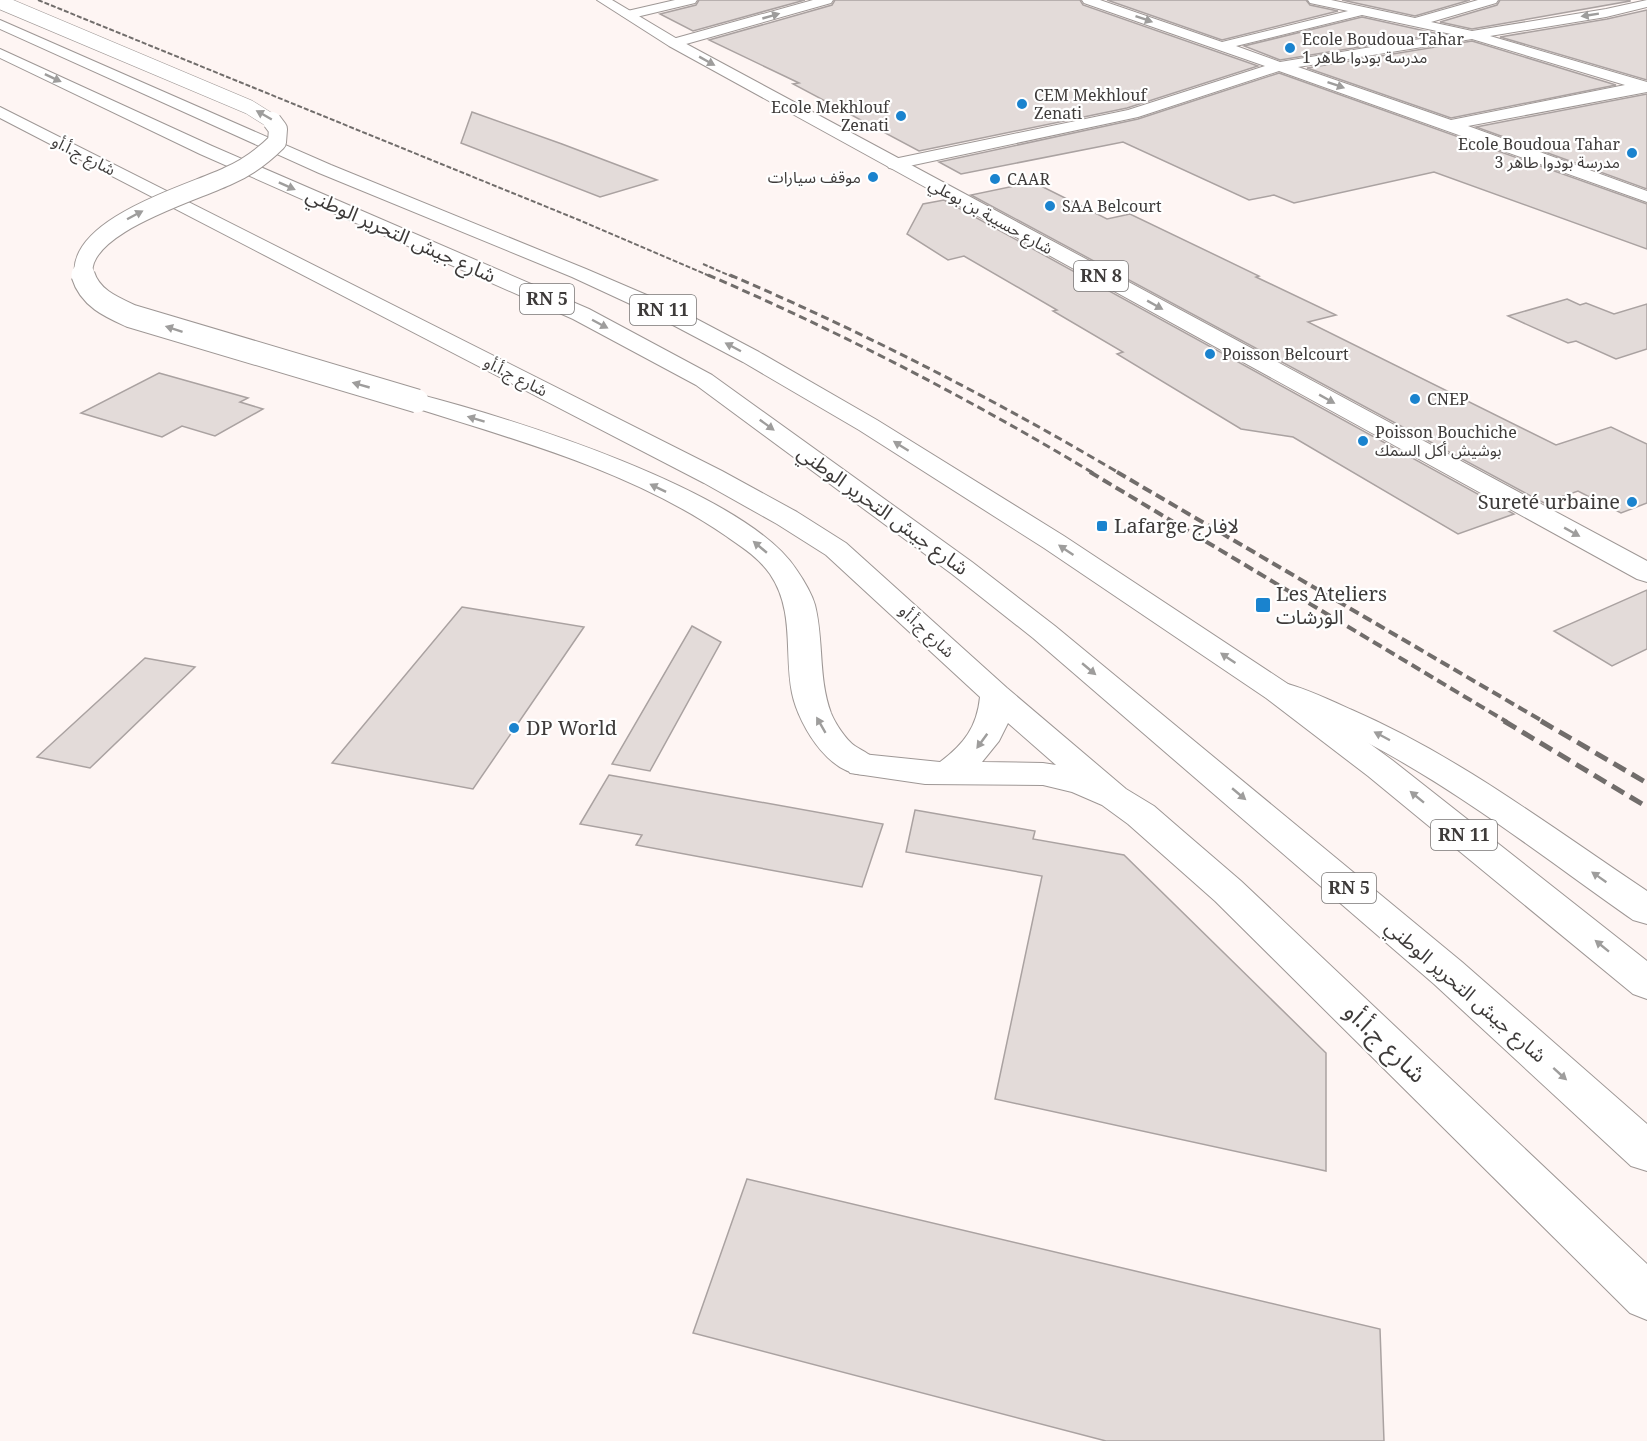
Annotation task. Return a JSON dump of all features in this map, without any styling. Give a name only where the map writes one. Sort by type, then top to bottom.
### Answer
[{"type":"main road","name":"شارع حسيبة بن بوعلي","points":[[603,0],[674,43],[1647,573]]},
{"type":"main road","points":[[628,15],[690,0]]},
{"type":"main road","points":[[674,43],[827,0]]},
{"type":"main road","points":[[1088,0],[1450,125],[1647,197]]},
{"type":"main road","points":[[1314,0],[1473,35],[1646,86]]},
{"type":"main road","points":[[1418,22],[1492,0]]},
{"type":"main road","name":"شارع ج.أ.أو","points":[[0,2],[257,111],[273,120],[278,129],[277,142],[263,157],[236,172],[135,215],[99,239],[83,264],[82,274],[86,286],[104,302],[158,324],[553,443],[630,474],[711,513],[761,547],[783,571],[800,604],[808,693],[816,717],[840,752],[862,765],[903,772],[1043,774],[1081,782],[1114,797]]},
{"type":"main road","points":[[1221,46],[1395,3]]},
{"type":"main road","points":[[895,164],[1132,114],[1280,66],[1606,13],[1647,3]]},
{"type":"main road","name":"شارع جيش التحرير الوطني","points":[[0,24],[325,169],[579,273],[662,310],[751,357],[868,425],[1054,542],[1277,691],[1389,775],[1647,983]]},
{"type":"main road","name":"شارع جيش التحرير الوطني","points":[[0,53],[217,155],[581,314],[704,380],[944,555],[1044,632],[1448,972],[1647,1152]]},
{"type":"main road","points":[[1450,125],[1646,86]]},
{"type":"main road","name":"شارع ج.أ.أو","points":[[0,112],[713,477],[787,518],[836,549],[996,695],[1114,797],[1141,815],[1228,891],[1647,1297]]},
{"type":"main road","points":[[1624,189],[1647,184]]},
{"type":"main road","name":"RN 11","points":[[1277,691],[1373,731],[1415,754],[1498,807],[1647,910]]},
{"type":"main road","points":[[946,774],[980,746],[990,729],[996,712],[996,695]]},
{"type":"building","points":[[699,0],[805,0],[693,31],[660,14],[696,5]]},
{"type":"building","points":[[835,0],[1080,0],[1083,5],[1258,66],[1127,108],[919,151],[793,84],[799,83],[709,40],[832,5]]},
{"type":"building","points":[[1107,0],[1306,0],[1310,5],[1338,11],[1222,40]]},
{"type":"building","points":[[1342,0],[1470,0],[1415,16]]},
{"type":"building","points":[[1500,0],[1630,1],[1472,29],[1440,22],[1497,5]]},
{"type":"building","points":[[1647,10],[1647,80],[1500,37],[1607,19]]},
{"type":"building","points":[[1362,17],[1439,34],[1280,60],[1244,46]]},
{"type":"building","points":[[1472,41],[1616,85],[1451,118],[1307,68]]},
{"type":"building","points":[[1279,73],[1647,204],[1647,249],[1434,172],[1294,203],[1274,195],[1249,200],[1123,142],[961,174],[939,162],[1138,119]]},
{"type":"building","points":[[1647,94],[1647,189],[1476,127]]},
{"type":"building","points":[[472,112],[657,180],[600,197],[461,143]]},
{"type":"building","points":[[1033,182],[1107,219],[1130,214],[1259,276],[1256,277],[1336,315],[1308,322],[1556,445],[1611,427],[1647,444],[1647,503],[1621,513],[1578,491],[1544,503],[971,195]]},
{"type":"building","points":[[944,200],[1514,514],[1458,534],[1293,437],[1241,429],[1117,354],[1123,352],[1053,311],[1057,310],[964,256],[948,260],[907,234],[923,204]]},
{"type":"building","points":[[1567,299],[1580,305],[1586,303],[1614,314],[1647,304],[1647,349],[1616,359],[1576,341],[1568,343],[1508,316]]},
{"type":"building","points":[[159,373],[248,398],[240,402],[263,409],[215,436],[182,426],[162,437],[81,413]]},
{"type":"building","points":[[1647,590],[1647,649],[1612,666],[1554,631]]},
{"type":"building","points":[[462,607],[584,627],[473,789],[332,763]]},
{"type":"building","points":[[692,626],[721,642],[650,771],[612,764]]},
{"type":"building","points":[[145,658],[195,667],[90,768],[37,757]]},
{"type":"building","points":[[609,775],[883,824],[862,887],[636,845],[642,835],[580,824]]},
{"type":"building","points":[[915,810],[1035,831],[1033,839],[1124,855],[1326,1053],[1326,1171],[995,1099],[1042,876],[906,852]]},
{"type":"building","points":[[747,1179],[1380,1329],[1384,1441],[1106,1441],[693,1333]]},
{"type":"railway","points":[[38,0],[579,220],[712,277]]},
{"type":"railway","points":[[703,264],[733,277]]},
{"type":"railway","points":[[708,275],[904,368],[1000,419],[1093,473]]},
{"type":"railway","points":[[730,275],[927,368],[1119,473]]},
{"type":"railway","points":[[1090,472],[1507,722]]},
{"type":"railway","points":[[1117,472],[1544,722]]},
{"type":"railway","points":[[1504,721],[1647,807]]},
{"type":"railway","points":[[1541,721],[1647,783]]},
{"type":"place","name":"Ecole Boudoua Tahar 1 مدرسة بودوا طاهر","points":[[1290,48]]},
{"type":"place","name":"CEM Mekhlouf Zenati","points":[[1022,104]]},
{"type":"place","name":"Ecole Mekhlouf Zenati","points":[[901,116]]},
{"type":"place","name":"Ecole Boudoua Tahar 3 مدرسة بودوا طاهر","points":[[1632,153]]},
{"type":"place","name":"موقف سيارات","points":[[873,177]]},
{"type":"place","name":"CAAR","points":[[995,179]]},
{"type":"place","name":"SAA Belcourt","points":[[1050,206]]},
{"type":"place","name":"Poisson Belcourt","points":[[1210,354]]},
{"type":"place","name":"CNEP","points":[[1415,399]]},
{"type":"place","name":"Poisson Bouchiche بوشيش أكل السمك","points":[[1363,441]]},
{"type":"place","name":"Sureté urbaine","points":[[1632,502]]},
{"type":"place","name":"Lafarge لافارج","points":[[1102,526]]},
{"type":"place","name":"Les Ateliers الورشات","points":[[1263,605]]},
{"type":"place","name":"DP World","points":[[514,728]]}]
